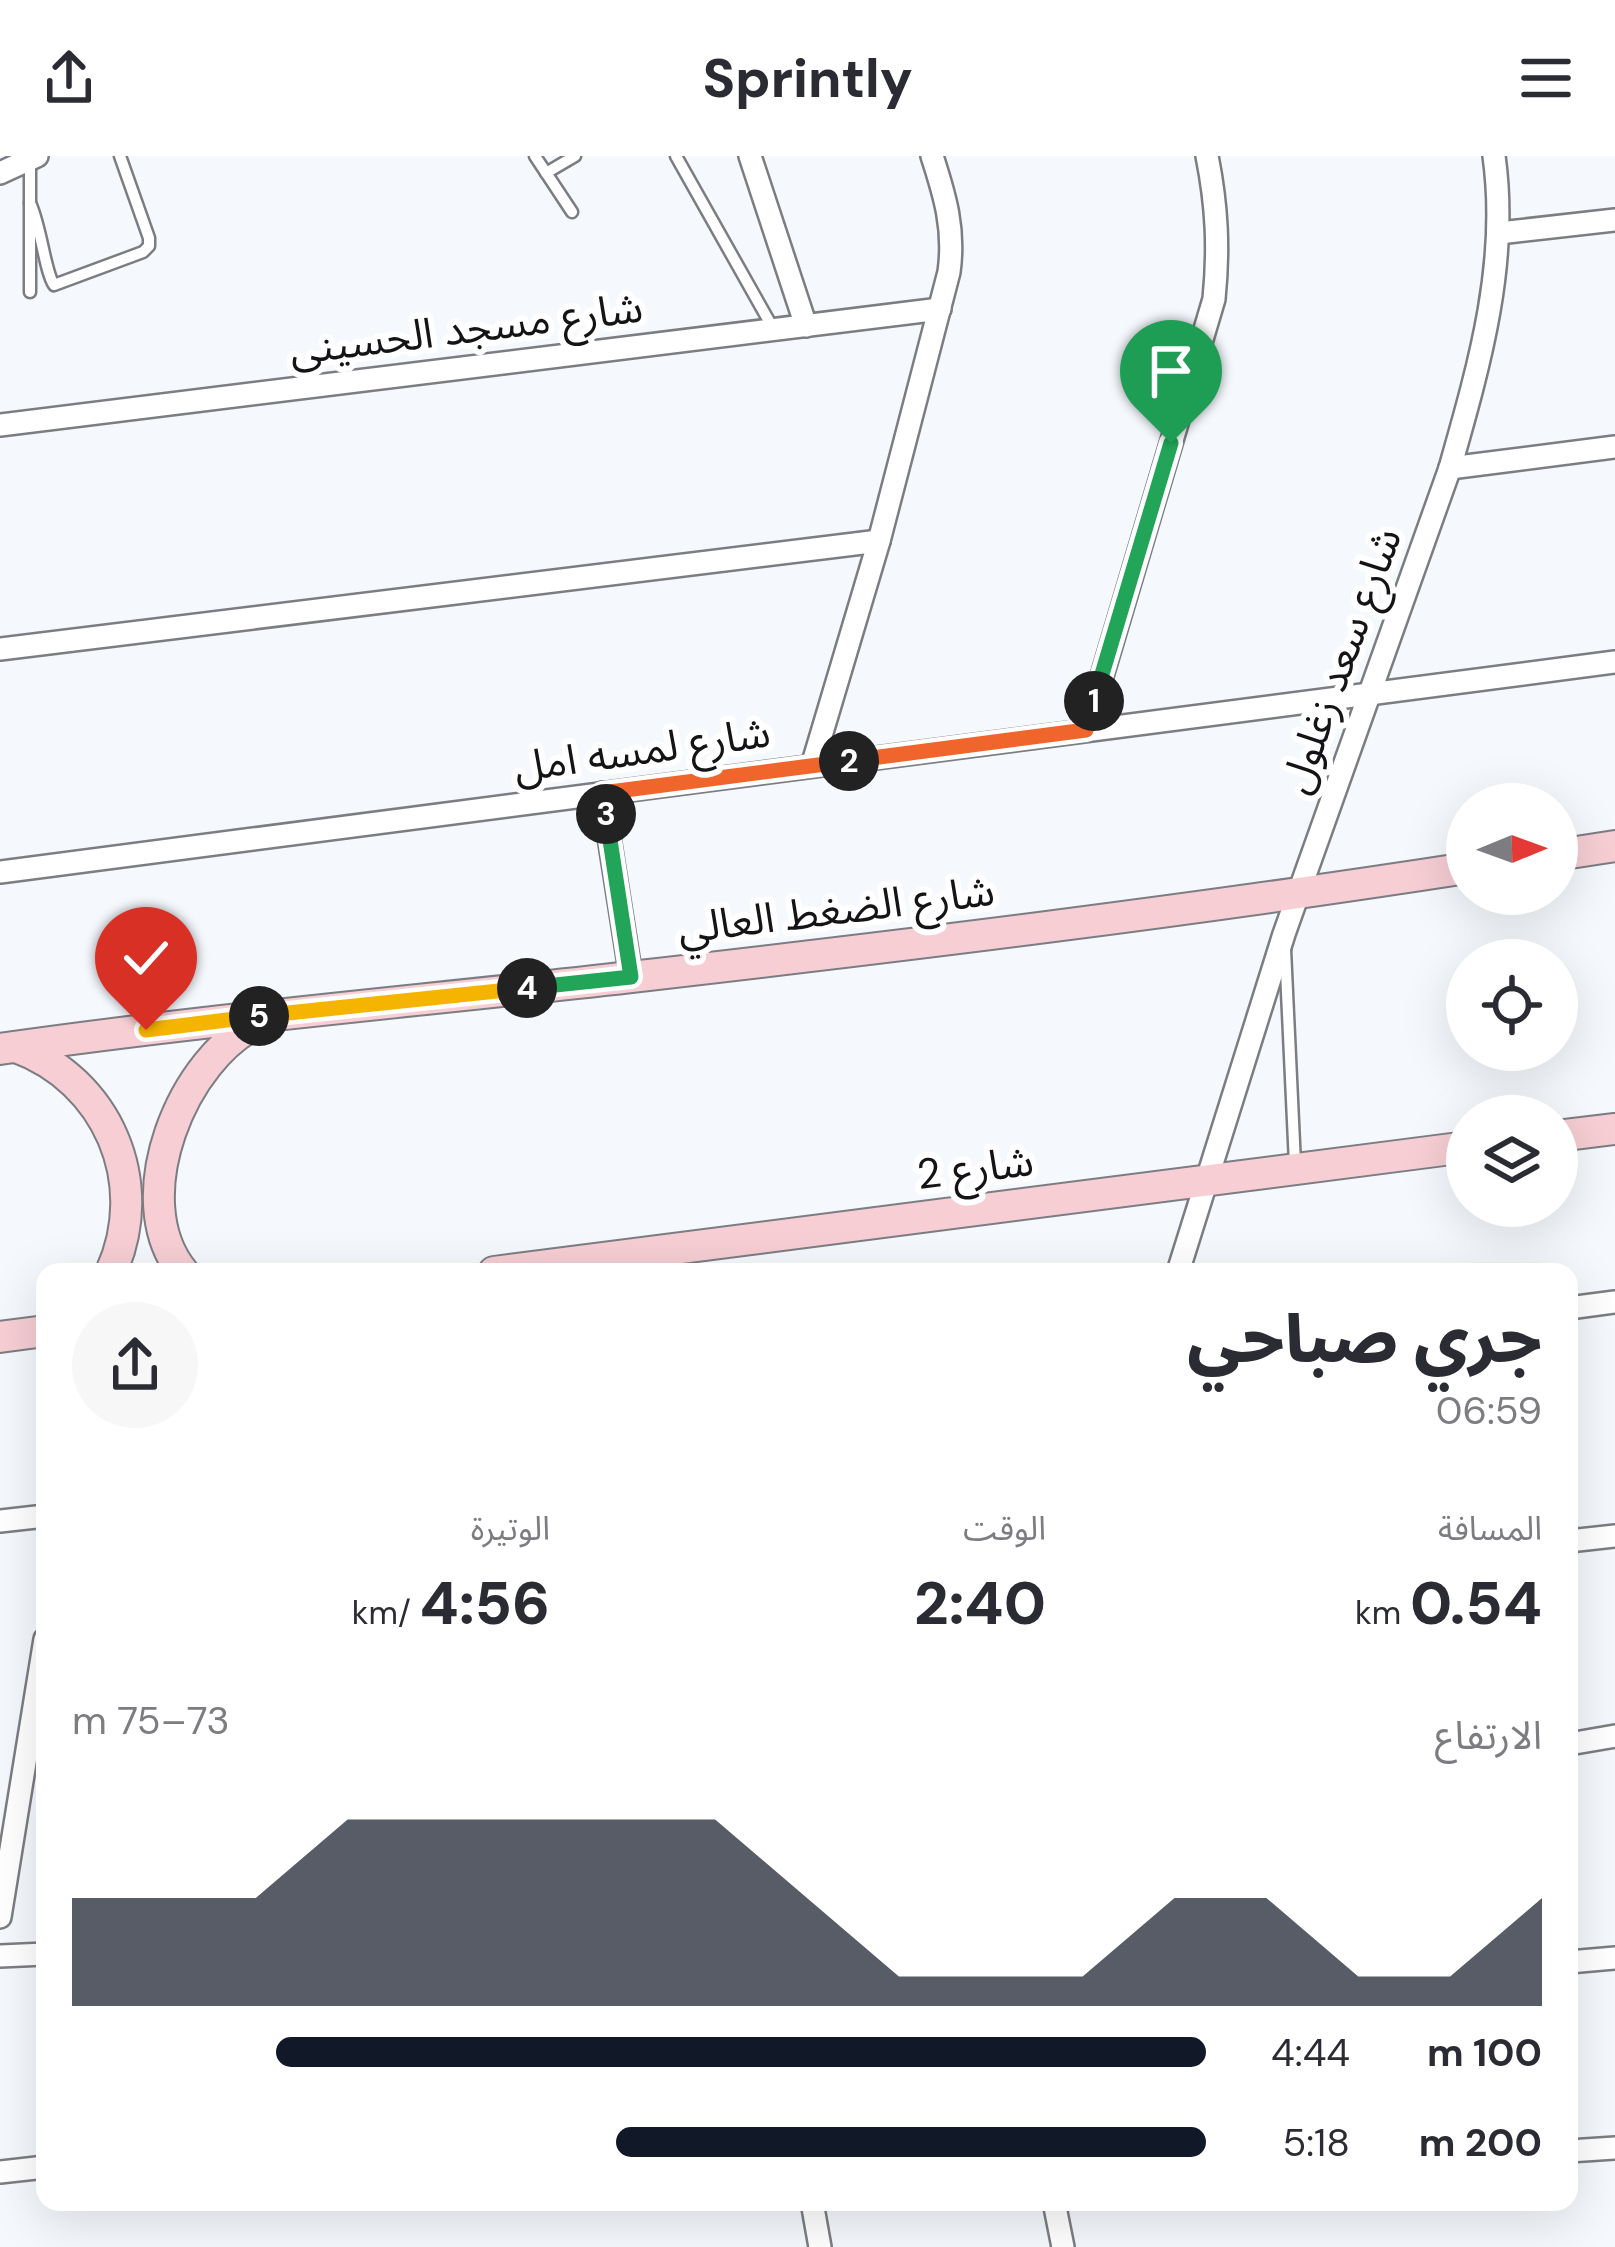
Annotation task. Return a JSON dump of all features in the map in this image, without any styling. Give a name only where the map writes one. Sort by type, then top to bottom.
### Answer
[{"type":"street","points":[[751,156],[806,326]]},
{"type":"street","points":[[812,766],[879,541],[940,309],[953,240],[932,156]]},
{"type":"street","points":[[1086,730],[1214,299],[1217,204],[1207,156]]},
{"type":"street","name":"شارع سعد زغلول","points":[[1181,1263],[1284,934],[1450,468],[1485,332],[1499,233],[1494,156]]},
{"type":"street","points":[[0,173],[33,158]]},
{"type":"street","points":[[1499,233],[1615,220]]},
{"type":"street","name":"شارع مسجد الحسينى","points":[[0,424],[940,309]]},
{"type":"street","points":[[1450,468],[1615,447]]},
{"type":"street","points":[[0,649],[879,541]]},
{"type":"street","name":"شارع لمسه امل","points":[[0,872],[1615,662]]},
{"type":"street","points":[[602,793],[631,977]]},
{"type":"street","points":[[1578,852],[1615,846]]},
{"type":"street","name":"شارع الضغط العالي","points":[[8,1048],[631,977],[1446,871]]},
{"type":"street","points":[[177,1263],[168,1249],[159,1213],[161,1172],[176,1117],[198,1078],[227,1044],[278,1014]]},
{"type":"street","points":[[8,1048],[58,1066],[106,1120],[121,1165],[125,1215],[113,1263]]},
{"type":"street","points":[[1578,1133],[1615,1129]]},
{"type":"street","name":"شارع 2","points":[[596,1263],[1446,1151]]},
{"type":"street","points":[[1578,1307],[1615,1302]]},
{"type":"street","points":[[0,1337],[36,1332]]},
{"type":"street","points":[[0,1521],[36,1517]]},
{"type":"street","points":[[1578,1540],[1615,1536]]},
{"type":"street","points":[[1578,1742],[1615,1736]]},
{"type":"street","points":[[0,1917],[36,1740]]},
{"type":"street","points":[[0,1956],[36,1954]]},
{"type":"street","points":[[1578,1961],[1615,1958]]},
{"type":"street","points":[[1578,2150],[1615,2148]]},
{"type":"street","points":[[0,2172],[36,2168]]},
{"type":"street","points":[[814,2211],[820,2247]]},
{"type":"street","points":[[1056,2211],[1063,2247]]},
{"type":"lane","points":[[30,203],[54,285],[143,252],[149,246],[148,238],[119,156]]},
{"type":"lane","points":[[536,156],[572,212]]},
{"type":"lane","points":[[547,173],[574,156]]},
{"type":"lane","points":[[676,156],[774,330]]},
{"type":"lane","points":[[30,292],[33,158]]},
{"type":"lane","points":[[1284,934],[1295,1169]]},
{"type":"route","points":[[146,1030],[631,977],[602,793],[1086,730],[1171,443]]}]
